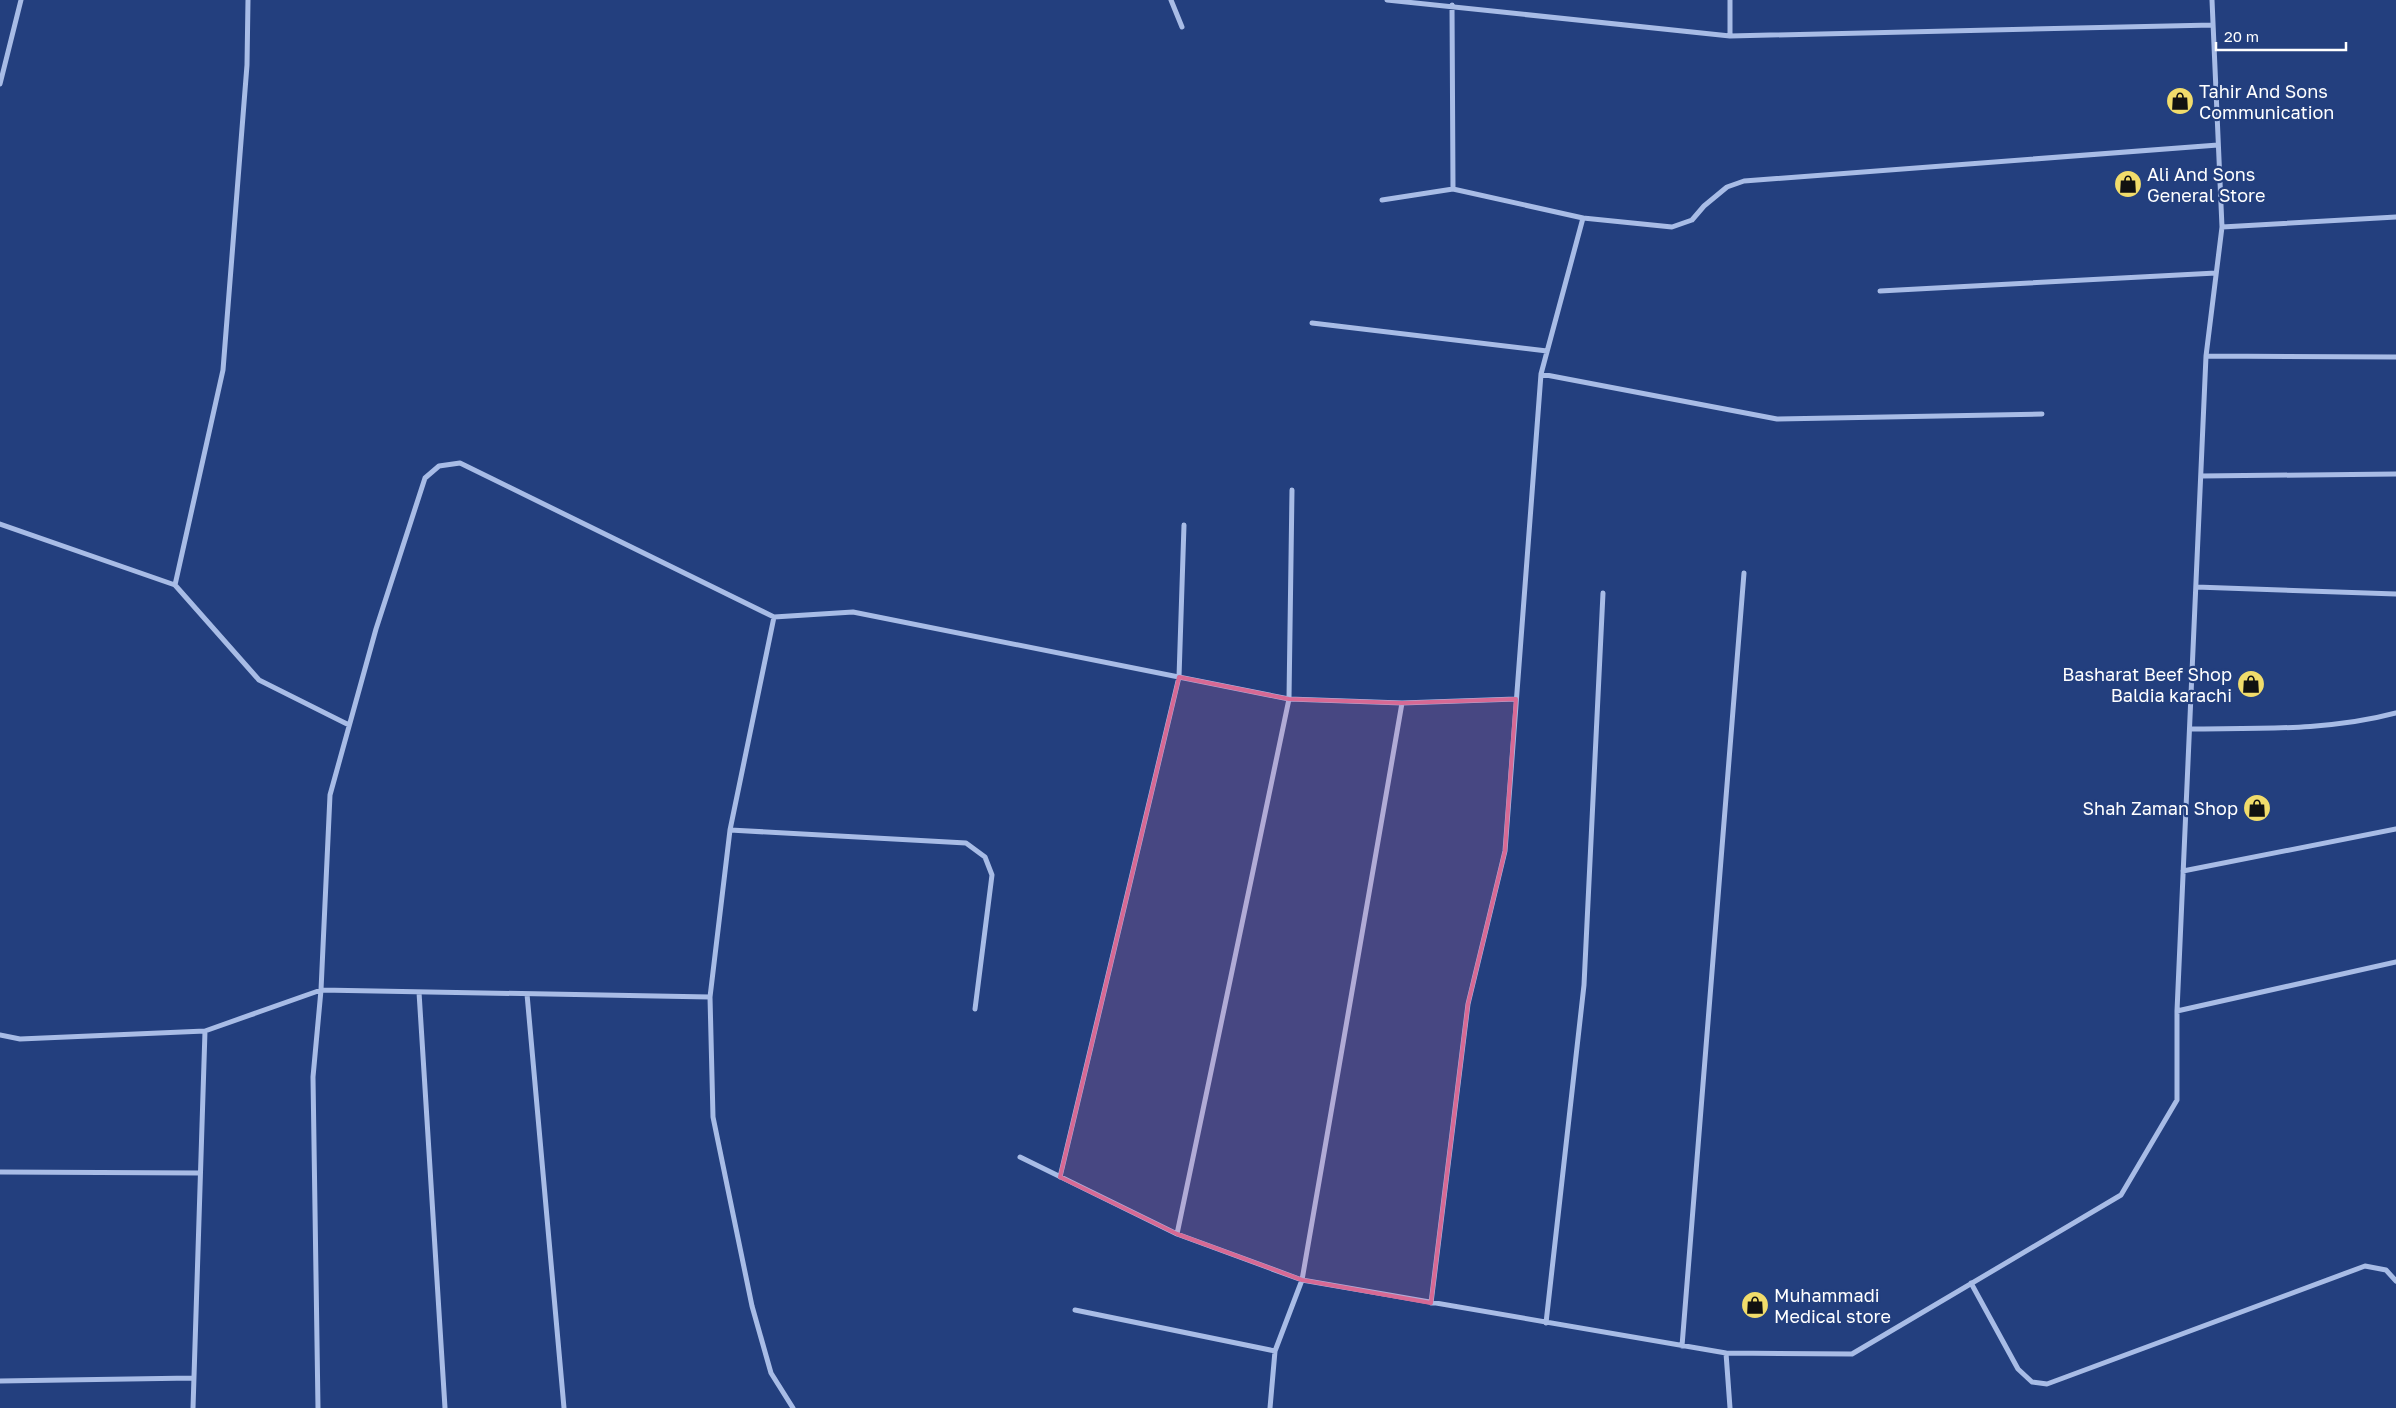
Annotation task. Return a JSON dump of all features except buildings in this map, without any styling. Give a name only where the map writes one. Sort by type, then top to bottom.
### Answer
[{"type":"street","points":[[0,84],[21,0]]},
{"type":"street","points":[[175,585],[223,370],[247,65],[248,0]]},
{"type":"street","points":[[1171,0],[1182,27]]},
{"type":"street","points":[[1386,0],[1452,5],[1730,36],[2213,25]]},
{"type":"street","points":[[1730,0],[1730,36]]},
{"type":"street","points":[[1020,1157],[1177,1234],[1302,1280],[1726,1353],[1852,1354],[2121,1195],[2177,1100],[2183,871],[2206,356],[2222,227],[2212,0]]},
{"type":"street","points":[[1452,5],[1453,189]]},
{"type":"street","points":[[1382,200],[1453,189],[1582,218],[1672,227],[1692,220],[1704,206],[1727,187],[1744,181],[2218,145]]},
{"type":"street","points":[[2222,227],[2396,217]]},
{"type":"street","points":[[1431,1303],[1468,1004],[1505,851],[1541,374],[1582,218]]},
{"type":"street","points":[[1880,291],[2216,273]]},
{"type":"street","points":[[1312,323],[1547,351]]},
{"type":"street","points":[[2206,356],[2396,357]]},
{"type":"street","points":[[1541,374],[1777,419],[2042,414]]},
{"type":"street","points":[[318,1408],[313,1077],[321,990],[330,795],[376,629],[425,478],[439,466],[460,463],[774,617],[853,612],[1289,699],[1402,703],[1516,699]]},
{"type":"street","points":[[2200,476],[2396,474]]},
{"type":"street","points":[[1177,1234],[1289,699],[1292,490]]},
{"type":"street","points":[[0,524],[175,585],[259,680],[349,725]]},
{"type":"street","points":[[1060,1176],[1179,677],[1184,525]]},
{"type":"street","points":[[1682,1346],[1744,573]]},
{"type":"street","points":[[2196,587],[2396,594]]},
{"type":"street","points":[[1546,1323],[1584,985],[1603,594]]},
{"type":"street","points":[[774,617],[730,830],[710,997],[713,1117],[752,1306],[771,1373],[794,1408]]},
{"type":"street","points":[[1270,1408],[1275,1351],[1302,1280],[1402,703]]},
{"type":"street","points":[[2190,729],[2297,727],[2365,721],[2396,713]]},
{"type":"street","points":[[2183,871],[2396,829]]},
{"type":"street","points":[[730,830],[966,843],[985,857],[992,875],[975,1009]]},
{"type":"street","points":[[2178,1011],[2396,962]]},
{"type":"street","points":[[0,1035],[20,1039],[205,1032],[321,990],[710,997]]},
{"type":"street","points":[[419,992],[445,1408]]},
{"type":"street","points":[[527,994],[564,1408]]},
{"type":"street","points":[[193,1408],[205,1032]]},
{"type":"street","points":[[0,1172],[200,1173]]},
{"type":"street","points":[[1971,1283],[2018,1369],[2032,1382],[2047,1384],[2365,1266],[2386,1270],[2396,1281]]},
{"type":"street","points":[[1075,1310],[1275,1351]]},
{"type":"street","points":[[1726,1353],[1730,1408]]},
{"type":"street","points":[[0,1381],[193,1378]]},
{"type":"highlighted area","points":[[1179,677],[1289,699],[1402,703],[1516,699],[1505,851],[1468,1004],[1431,1303],[1302,1280],[1177,1234],[1060,1177]]},
{"type":"place","name":"Tahir And Sons Communication","points":[[2180,101]]},
{"type":"place","name":"Ali And Sons General Store","points":[[2128,184]]},
{"type":"place","name":"Basharat Beef Shop Baldia karachi","points":[[2251,684]]},
{"type":"place","name":"Shah Zaman Shop","points":[[2257,808]]},
{"type":"place","name":"Muhammadi Medical store","points":[[1755,1305]]}]
